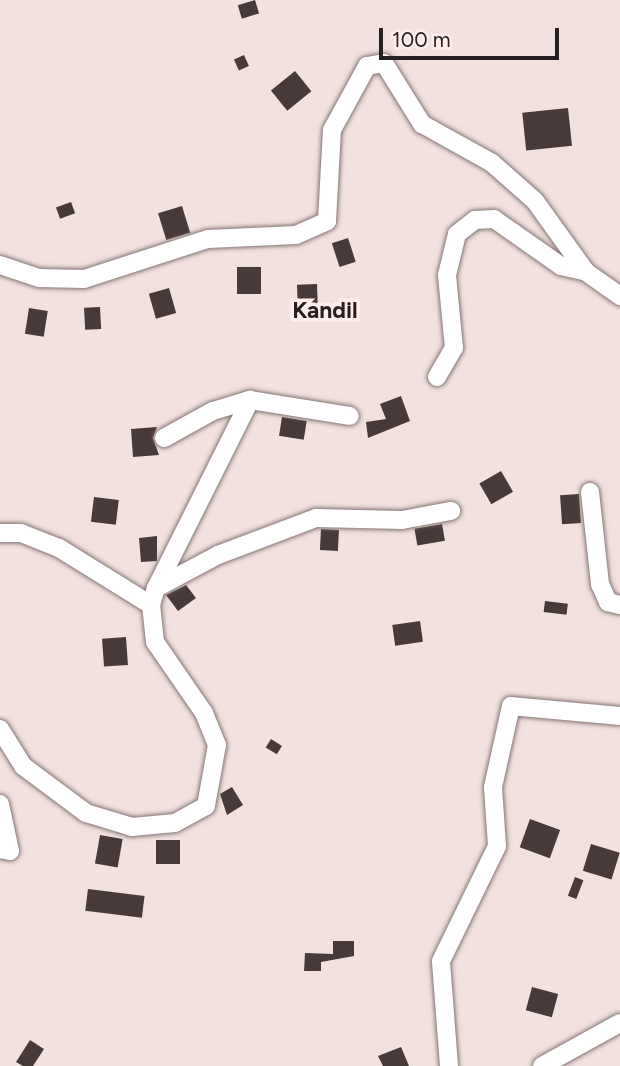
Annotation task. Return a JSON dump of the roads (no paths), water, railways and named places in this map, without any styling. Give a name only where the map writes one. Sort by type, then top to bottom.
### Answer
[{"type":"street","points":[[0,265],[39,278],[84,279],[208,239],[296,235],[327,221],[332,130],[367,66],[384,63],[422,124],[492,163],[535,201],[586,272],[620,296]]},
{"type":"street","points":[[437,377],[454,348],[447,275],[457,234],[475,220],[494,219],[561,266],[586,272]]},
{"type":"street","points":[[0,729],[23,766],[55,796],[86,813],[132,827],[175,823],[206,806],[218,745],[155,642],[153,596],[250,400]]},
{"type":"street","points":[[164,438],[213,411],[250,400],[350,416]]},
{"type":"street","points":[[590,492],[600,584],[608,602],[620,605]]},
{"type":"street","points":[[153,596],[218,555],[316,518],[402,520],[451,511]]},
{"type":"street","points":[[0,533],[21,533],[60,548],[153,596]]},
{"type":"street","points":[[449,1066],[441,961],[497,846],[493,787],[511,706],[620,716]]},
{"type":"street","points":[[0,804],[10,851],[0,849]]},
{"type":"street","points":[[542,1066],[620,1023]]},
{"type":"district","name":"Kandil","points":[[325,310]]}]
